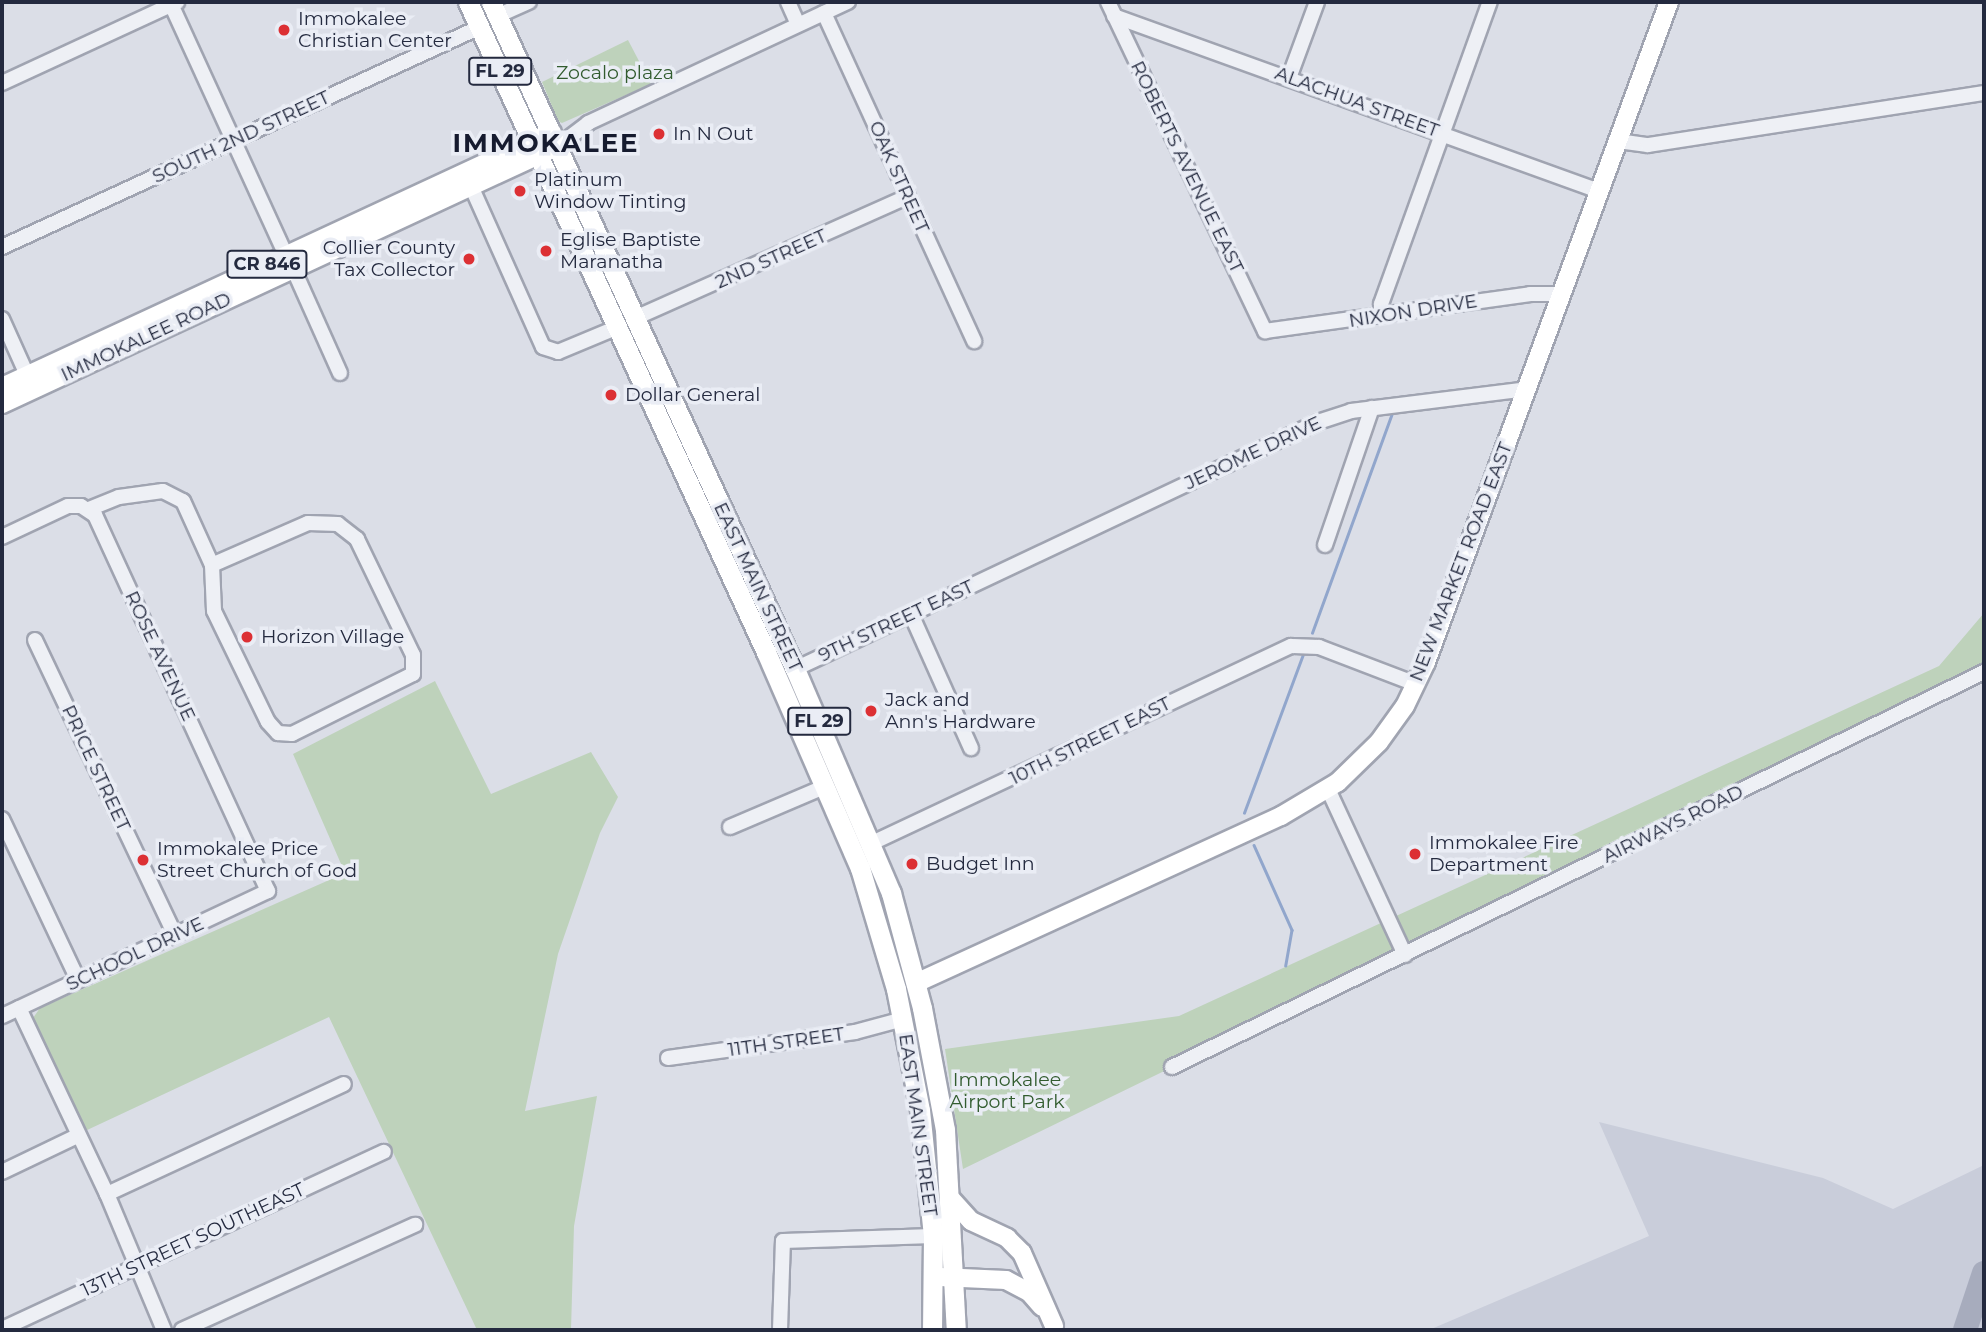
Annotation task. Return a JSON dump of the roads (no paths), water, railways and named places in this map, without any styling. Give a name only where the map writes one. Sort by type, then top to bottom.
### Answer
[{"type":"highway","name":"FL 29","points":[[468,2],[535,148]]},
{"type":"highway","name":"FL 29","points":[[494,9],[560,137]]},
{"type":"highway","name":"EAST MAIN STREET","points":[[560,137],[627,323]]},
{"type":"highway","name":"EAST MAIN STREET","points":[[535,148],[627,323],[786,673],[872,842],[916,984],[939,1094],[952,1200],[957,1276],[956,1330]]},
{"type":"highway","name":"EAST MAIN STREET","points":[[786,673],[860,868],[903,1019],[920,1110],[933,1236],[932,1330]]},
{"type":"highway","points":[[896,989],[916,984]]},
{"type":"main road","name":"NEW MARKET ROAD EAST","points":[[916,984],[1281,816],[1328,789],[1379,742],[1416,684],[1669,2]]},
{"type":"main road","name":"IMMOKALEE ROAD","points":[[2,404],[30,382],[560,137]]},
{"type":"main road","name":"IMMOKALEE ROAD","points":[[414,204],[471,186],[535,148]]},
{"type":"main road","name":"IMMOKALEE ROAD","points":[[2,387],[30,382]]},
{"type":"main road","points":[[952,1200],[971,1221],[995,1231],[1022,1253],[1055,1328]]},
{"type":"main road","points":[[933,1278],[988,1277],[1020,1286],[1039,1302],[1055,1328]]},
{"type":"street","points":[[494,9],[529,2]]},
{"type":"street","points":[[788,2],[798,24]]},
{"type":"street","points":[[560,137],[848,2]]},
{"type":"street","name":"ROBERTS AVENUE EAST","points":[[1108,2],[1265,331]]},
{"type":"street","points":[[1289,78],[1317,2]]},
{"type":"street","points":[[1381,316],[1381,304],[1490,2]]},
{"type":"street","points":[[2,83],[173,3],[340,373]]},
{"type":"street","name":"OAK STREET","points":[[824,13],[974,341]]},
{"type":"street","name":"ALACHUA STREET","points":[[1114,16],[1599,191]]},
{"type":"street","name":"SOUTH 2ND STREET","points":[[2,247],[480,27]]},
{"type":"street","points":[[1618,141],[1648,145],[1984,93]]},
{"type":"street","name":"2ND STREET","points":[[471,186],[543,347],[558,352],[907,197]]},
{"type":"street","name":"NIXON DRIVE","points":[[1265,331],[1530,294],[1562,294]]},
{"type":"street","points":[[2,319],[30,382]]},
{"type":"street","name":"JEROME DRIVE","points":[[996,573],[1318,422],[1371,408],[1527,389]]},
{"type":"street","points":[[1325,545],[1371,408]]},
{"type":"street","points":[[2,537],[68,506],[89,509],[118,497],[174,493],[183,501],[212,565],[214,611],[268,722],[278,733],[292,734],[414,674],[413,654],[357,539],[338,524],[308,523],[212,565]]},
{"type":"street","name":"ROSE AVENUE","points":[[89,509],[268,891]]},
{"type":"street","name":"9TH STREET EAST","points":[[786,673],[996,573]]},
{"type":"street","points":[[911,614],[971,748]]},
{"type":"street","name":"PRICE STREET","points":[[35,640],[175,935]]},
{"type":"street","name":"10TH STREET EAST","points":[[872,842],[1291,646],[1309,644],[1416,684]]},
{"type":"street","name":"AIRWAYS ROAD","points":[[1172,1067],[1984,672]]},
{"type":"street","points":[[730,827],[827,786]]},
{"type":"street","points":[[1328,789],[1405,955]]},
{"type":"street","points":[[2,819],[7,845],[78,980]]},
{"type":"street","name":"SCHOOL DRIVE","points":[[2,1016],[268,891]]},
{"type":"street","points":[[19,1008],[77,1136],[107,1194],[163,1330]]},
{"type":"street","name":"11TH STREET","points":[[668,1058],[855,1032],[903,1019]]},
{"type":"street","points":[[107,1194],[344,1084]]},
{"type":"street","points":[[2,1172],[77,1136]]},
{"type":"street","name":"13TH STREET SOUTHEAST","points":[[2,1329],[384,1152]]},
{"type":"street","points":[[182,1330],[415,1225]]},
{"type":"street","points":[[780,1330],[783,1241],[933,1236]]},
{"type":"waterway","points":[[1312,633],[1392,413]]},
{"type":"waterway","points":[[1244,813],[1303,654]]},
{"type":"waterway","points":[[1254,845],[1292,930],[1286,965]]},
{"type":"place","name":"Immokalee Christian Center","points":[[284,30]]},
{"type":"place","name":"In N Out","points":[[659,134]]},
{"type":"place","name":"Platinum Window Tinting","points":[[520,191]]},
{"type":"place","name":"Eglise Baptiste Maranatha","points":[[546,251]]},
{"type":"place","name":"Collier County Tax Collector","points":[[469,259]]},
{"type":"place","name":"Dollar General","points":[[611,395]]},
{"type":"place","name":"Horizon Village","points":[[247,637]]},
{"type":"place","name":"Jack and Ann's Hardware","points":[[871,711]]},
{"type":"place","name":"Immokalee Fire Department","points":[[1415,854]]},
{"type":"place","name":"Immokalee Price Street Church of God","points":[[143,860]]},
{"type":"place","name":"Budget Inn","points":[[912,864]]},
{"type":"district","name":"IMMOKALEE","points":[[546,144]]},
{"type":"park label","name":"Zocalo plaza","points":[[615,73]]},
{"type":"park label","name":"Immokalee Airport Park","points":[[1007,1091]]}]
